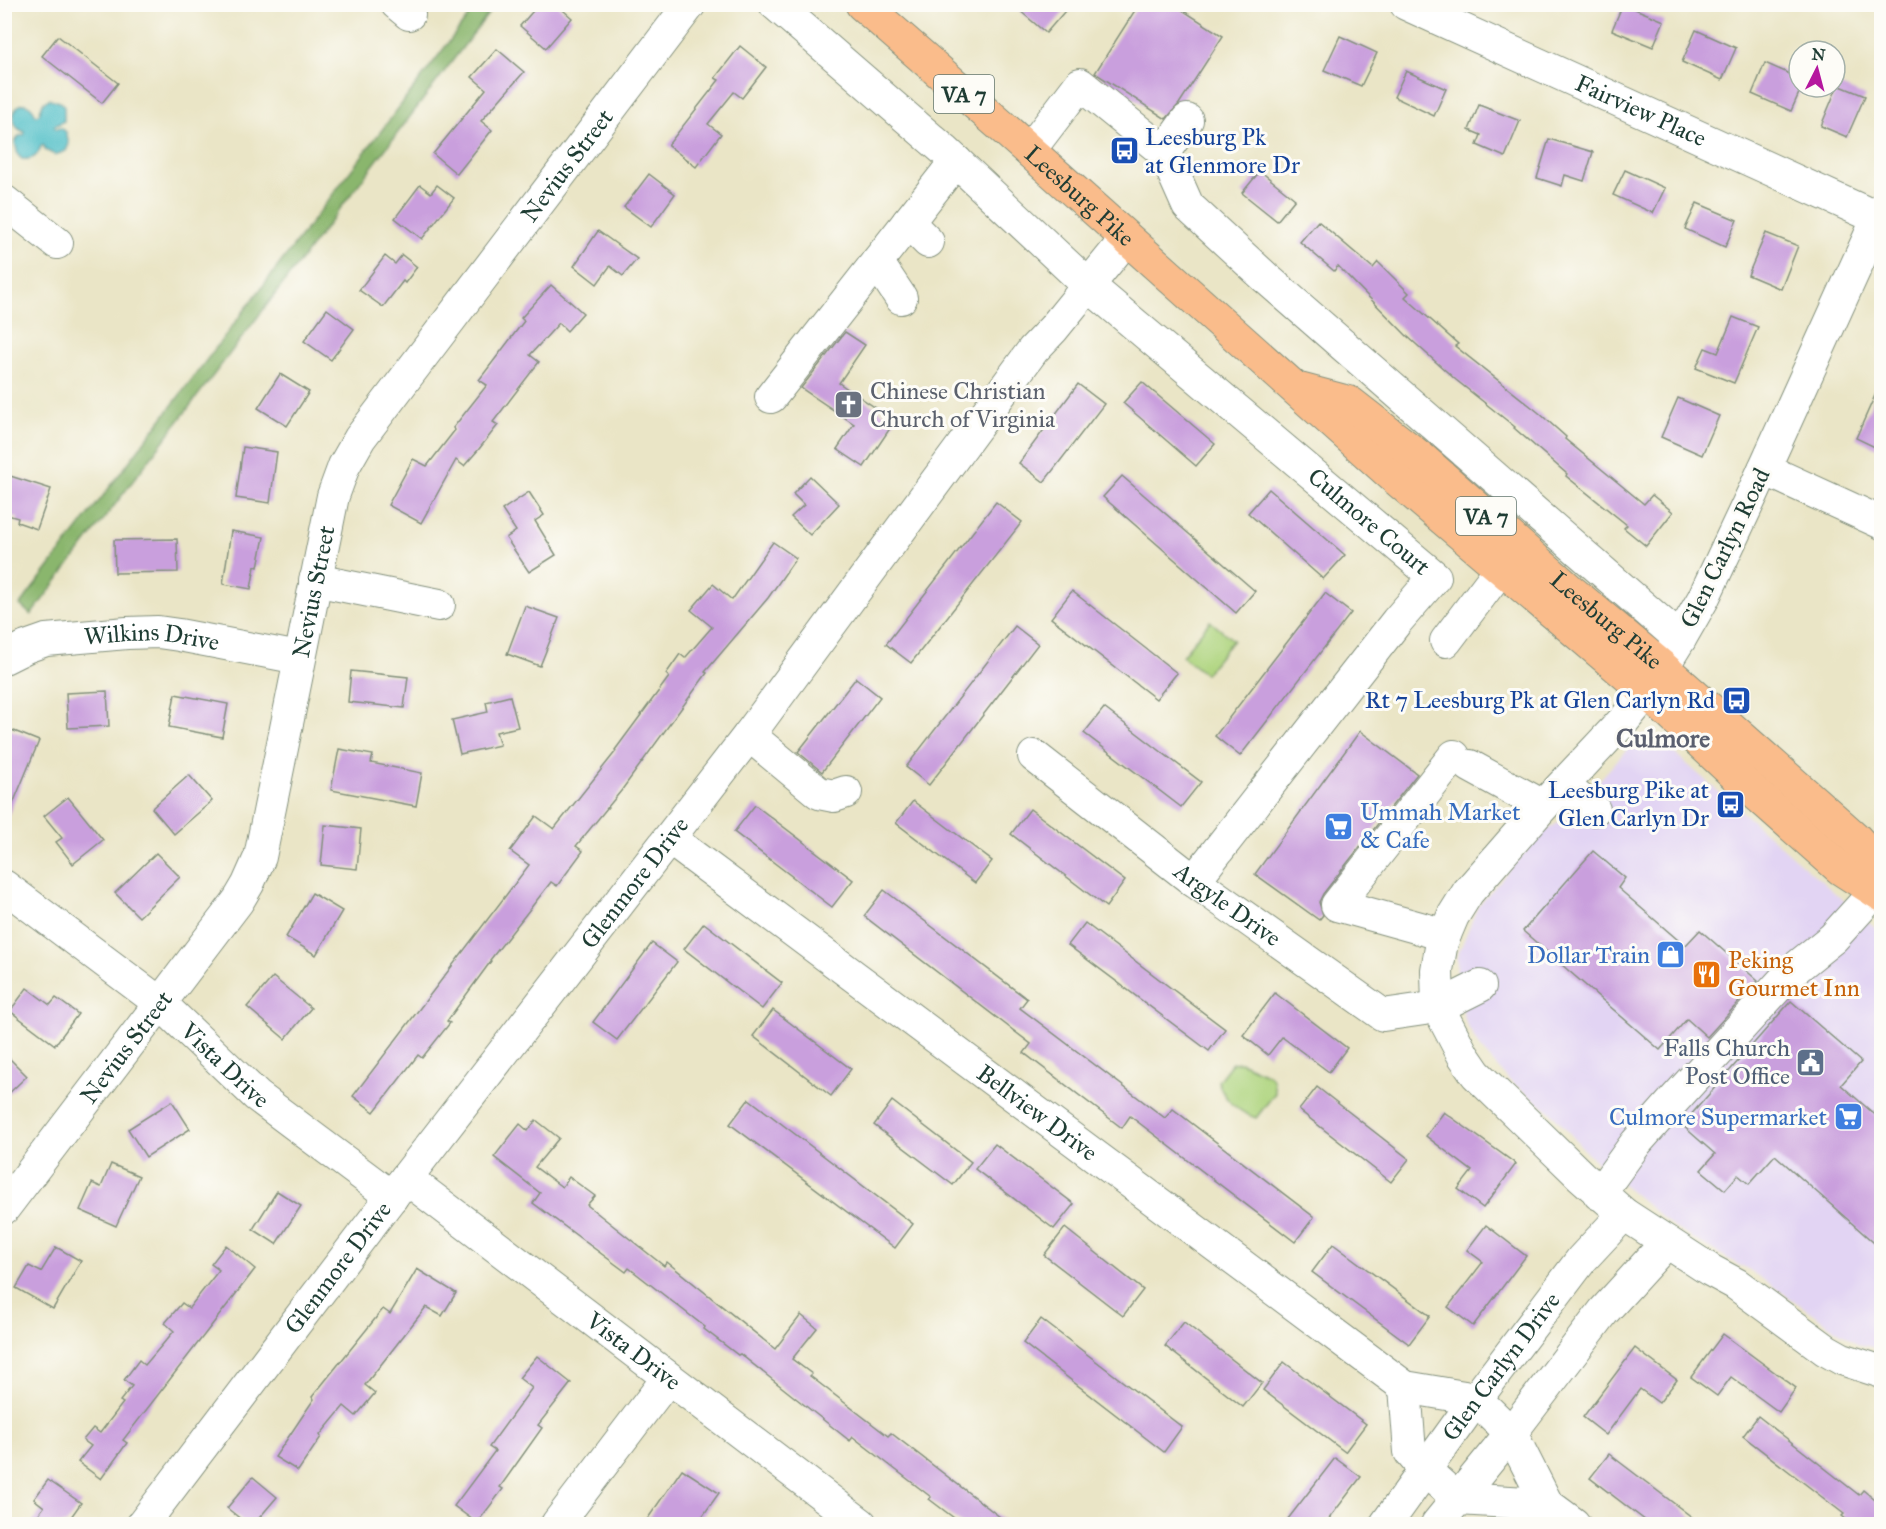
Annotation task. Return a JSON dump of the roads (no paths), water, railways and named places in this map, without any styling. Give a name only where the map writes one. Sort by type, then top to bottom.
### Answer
[{"type":"main road","name":"Leesburg Pike","points":[[862,4],[1393,476],[1502,567],[1655,680]]},
{"type":"main road","name":"Leesburg Pike","points":[[1296,388],[1350,403],[1423,460],[1573,593],[1655,680],[1743,783],[1840,868],[1880,890]]},
{"type":"street","name":"Nevius Street","points":[[4,1208],[238,901],[248,884],[260,857],[333,496],[344,466],[360,438],[690,4]]},
{"type":"street","points":[[775,4],[956,161],[1088,285]]},
{"type":"street","name":"Fairview Place","points":[[1406,4],[1880,216]]},
{"type":"street","points":[[1029,151],[1080,84],[1164,152],[1188,206],[1266,278],[1680,639]]},
{"type":"street","points":[[1164,152],[1187,120]]},
{"type":"street","points":[[771,397],[877,254],[918,216],[956,161]]},
{"type":"street","points":[[4,201],[57,243]]},
{"type":"street","name":"Glen Carlyn Road","points":[[1438,1007],[1437,970],[1445,935],[1453,916],[1468,892],[1625,719],[1655,680],[1703,599],[1764,469],[1870,265],[1880,216]]},
{"type":"street","name":"Glenmore Drive","points":[[142,1524],[749,735],[1033,350],[1053,329],[1126,239]]},
{"type":"street","points":[[877,254],[901,298]]},
{"type":"street","name":"Culmore Court","points":[[1088,285],[1436,577],[1397,621],[1194,881]]},
{"type":"street","points":[[1764,469],[1881,523]]},
{"type":"street","points":[[1446,640],[1502,567]]},
{"type":"street","points":[[315,580],[439,605]]},
{"type":"street","name":"Wilkins Drive","points":[[4,658],[26,646],[54,639],[158,632],[299,658]]},
{"type":"street","points":[[749,735],[819,793],[834,796],[846,792]]},
{"type":"street","name":"Argyle Drive","points":[[1034,756],[1194,881],[1383,1015],[1438,1007],[1480,986]]},
{"type":"street","points":[[1445,935],[1337,905],[1462,761],[1594,810]]},
{"type":"street","name":"Bellview Drive","points":[[669,839],[1405,1387],[1476,1399]]},
{"type":"street","name":"Vista Drive","points":[[4,886],[160,1003],[257,1096],[399,1188],[668,1378],[861,1524]]},
{"type":"street","points":[[1599,1194],[1636,1143],[1786,977],[1833,938],[1880,890]]},
{"type":"street","points":[[1438,1007],[1463,1055],[1476,1074],[1599,1194],[1624,1215],[1745,1290],[1826,1350],[1842,1359],[1881,1372]]},
{"type":"street","name":"Glen Carlyn Drive","points":[[1386,1524],[1476,1399],[1582,1259],[1624,1215]]},
{"type":"street","name":"Glen Carlyn Drive","points":[[1437,1524],[1511,1433],[1604,1311],[1667,1242]]},
{"type":"street","points":[[557,1524],[668,1378]]},
{"type":"street","points":[[1405,1387],[1410,1452],[1426,1471],[1457,1499],[1547,1504]]},
{"type":"street","points":[[1476,1399],[1511,1433],[1547,1504],[1574,1524]]},
{"type":"water","points":[[49,99],[60,102],[64,106],[64,121],[54,126],[66,132],[69,144],[66,151],[55,155],[45,150],[44,145],[34,157],[22,159],[18,155],[15,142],[25,132],[14,122],[16,109],[25,104],[36,115],[39,114],[43,103]]},
{"type":"place","name":"Leesburg Pk at Glenmore Dr","points":[[1124,151]]},
{"type":"place","name":"Chinese Christian Church of Virginia","points":[[849,405]]},
{"type":"place","name":"Rt 7 Leesburg Pk at Glen Carlyn Rd","points":[[1736,700]]},
{"type":"place","name":"Leesburg Pike at Glen Carlyn Dr","points":[[1730,804]]},
{"type":"place","name":"Ummah Market & Cafe","points":[[1339,826]]},
{"type":"place","name":"Dollar Train","points":[[1671,955]]},
{"type":"place","name":"Peking Gourmet Inn","points":[[1707,974]]},
{"type":"place","name":"Falls Church Post Office","points":[[1811,1062]]},
{"type":"place","name":"Culmore Supermarket","points":[[1848,1117]]},
{"type":"district","name":"Culmore","points":[[1663,738]]}]
